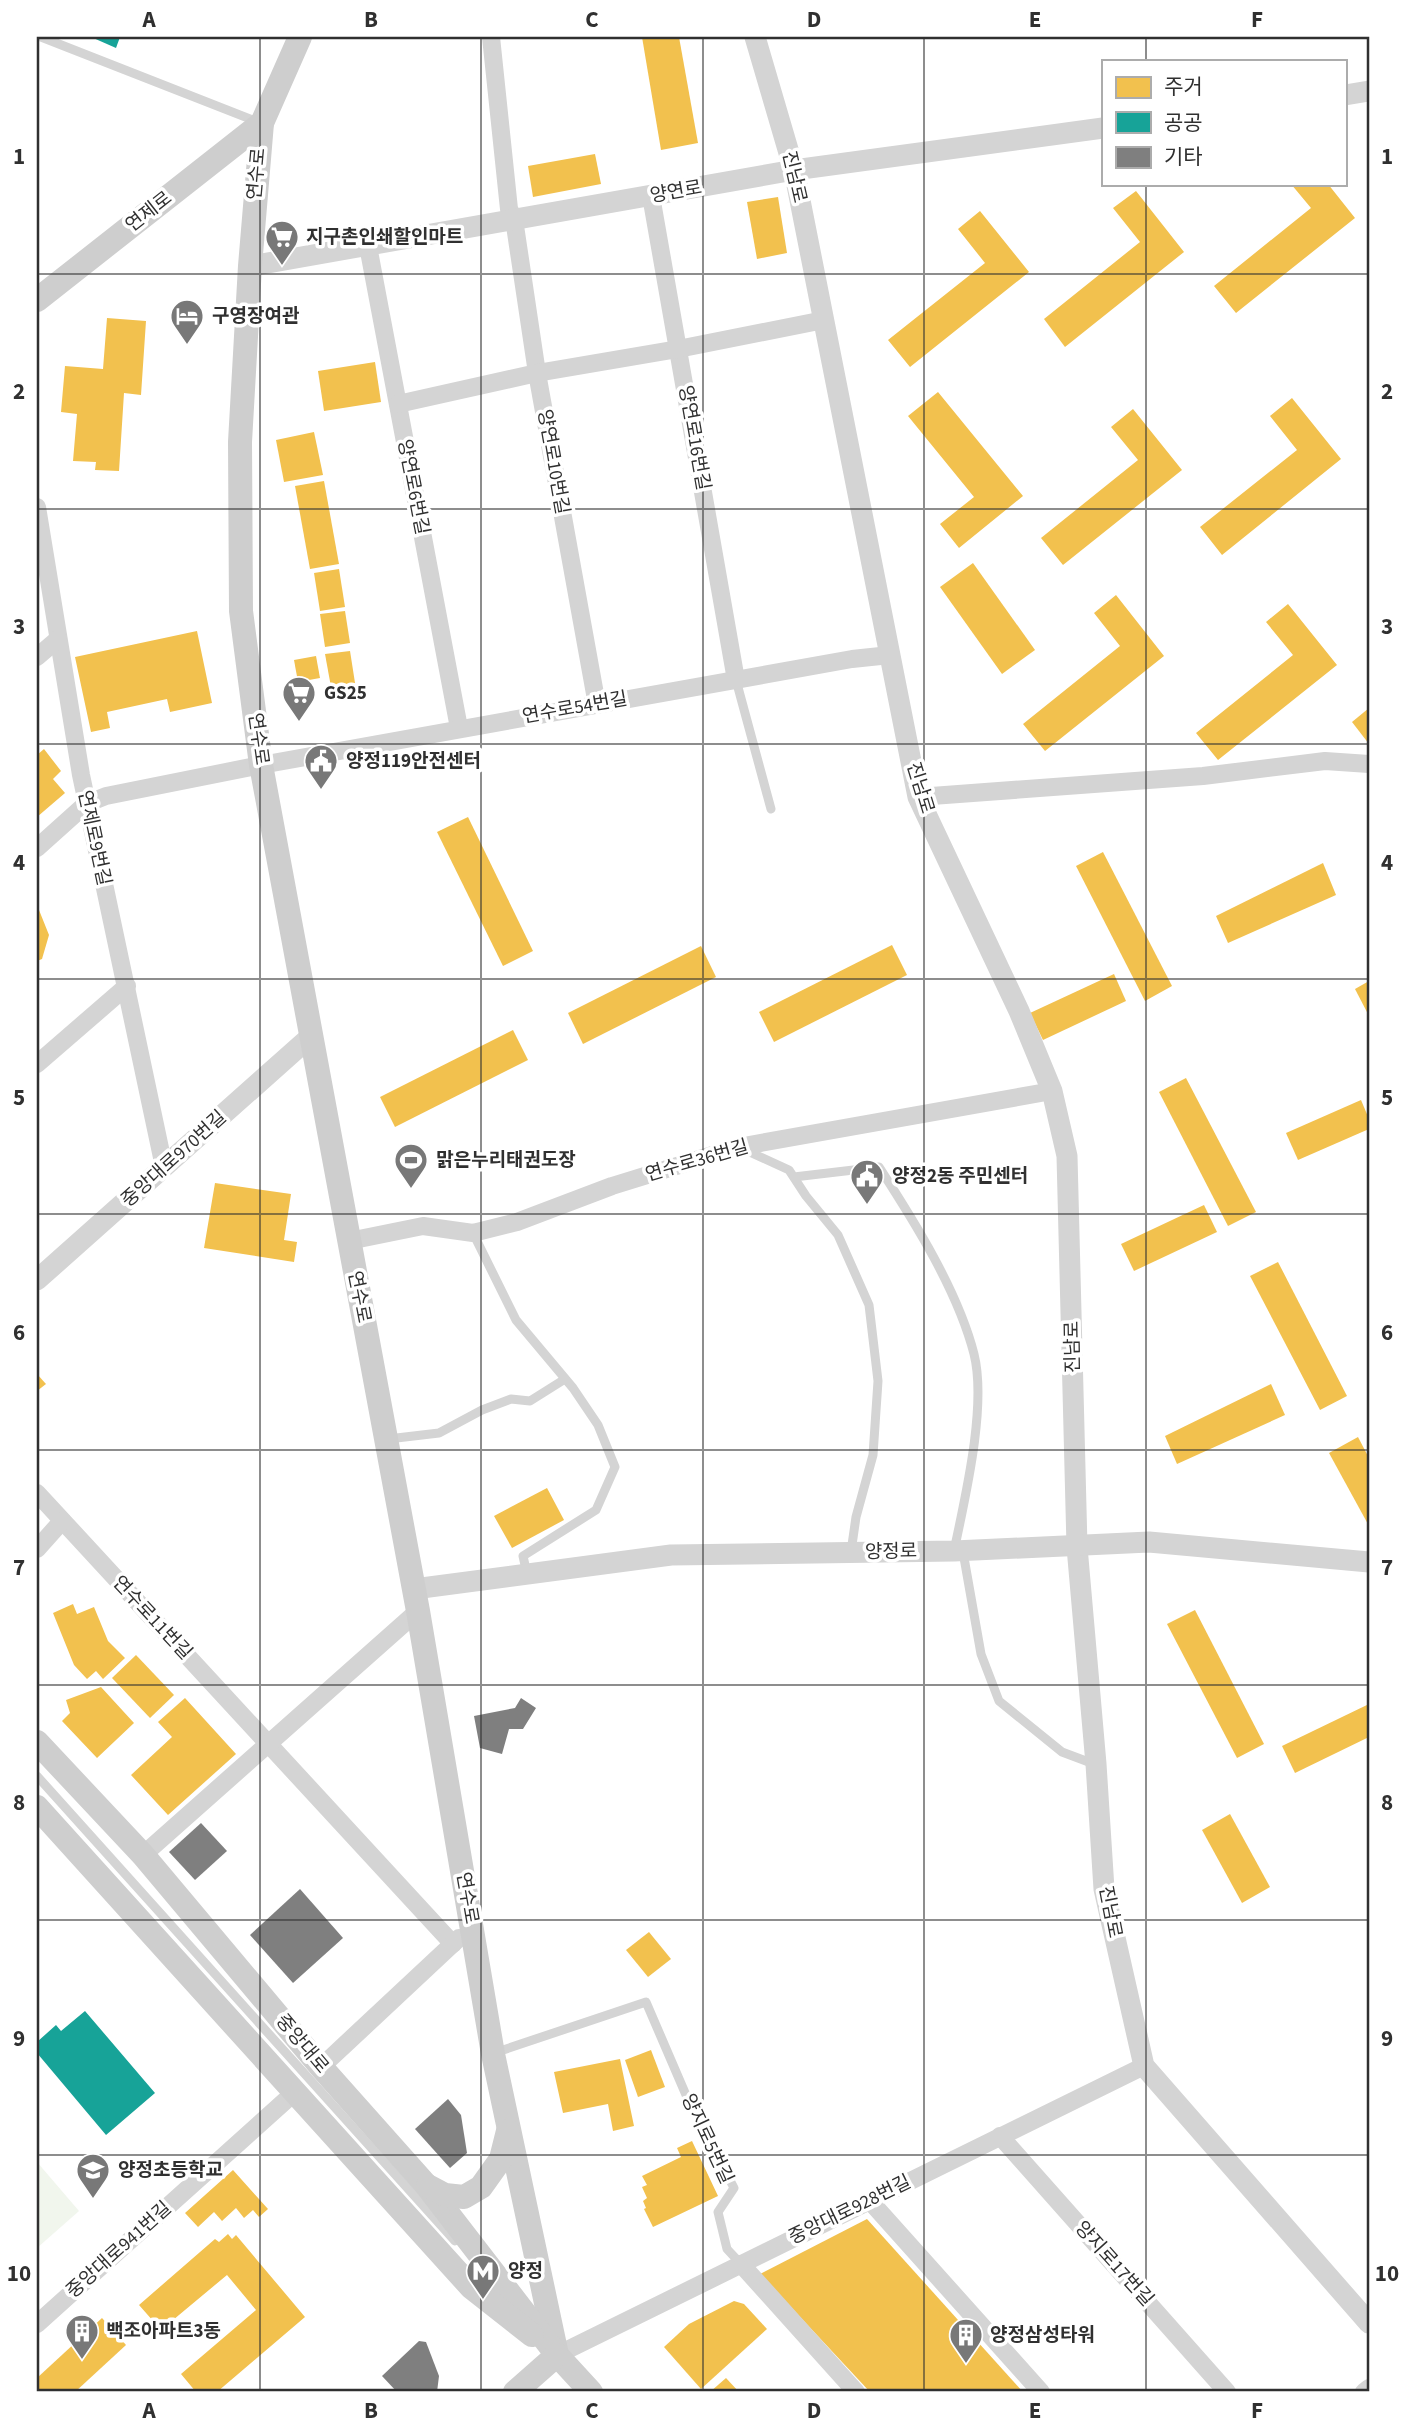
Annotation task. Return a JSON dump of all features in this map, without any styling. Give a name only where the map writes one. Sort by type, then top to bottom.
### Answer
[{"type":"main road","name":"연수로","points":[[300,37],[262,123],[250,266],[240,442],[241,611],[261,765],[416,1600],[493,2054],[557,2355]]},
{"type":"main road","name":"연제로","points":[[41,290],[262,123]]},
{"type":"main road","name":"중앙대로","points":[[37,1742],[144,1855],[321,2067],[426,2185],[557,2355],[591,2392]]},
{"type":"main road","name":"중앙대로","points":[[37,1807],[471,2287],[557,2355]]},
{"type":"main road","points":[[426,2185],[446,2195],[464,2197],[481,2187],[501,2159],[509,2127]]},
{"type":"main road","points":[[516,2392],[557,2355]]},
{"type":"street","name":"양연로10번길","points":[[491,37],[509,209],[514,219],[537,373],[597,705]]},
{"type":"street","name":"진남로","points":[[755,37],[794,170],[918,797],[1019,1011],[1052,1091],[1068,1156],[1077,1547],[1104,1889],[1144,2066],[1369,2323]]},
{"type":"street","points":[[1346,94],[1369,91]]},
{"type":"street","name":"양연로","points":[[250,266],[794,170],[1102,128]]},
{"type":"street","name":"양연로16번길","points":[[651,196],[736,680]]},
{"type":"street","name":"양연로6번길","points":[[368,246],[459,728]]},
{"type":"street","points":[[398,404],[537,373],[824,320]]},
{"type":"street","name":"연제로9번길","points":[[37,507],[86,804],[164,1167]]},
{"type":"street","points":[[37,657],[58,639]]},
{"type":"street","name":"연수로54번길","points":[[86,804],[106,796],[459,728],[852,659],[890,655]]},
{"type":"street","points":[[918,797],[1203,776],[1325,761],[1369,764]]},
{"type":"street","points":[[37,848],[86,804]]},
{"type":"street","points":[[37,1064],[127,986]]},
{"type":"street","name":"중앙대로970번길","points":[[37,1280],[310,1037]]},
{"type":"street","name":"연수로36번길","points":[[349,1241],[423,1226],[473,1233],[517,1223],[612,1186],[738,1147],[1052,1091]]},
{"type":"street","name":"연수로11번길","points":[[37,1493],[453,1944]]},
{"type":"street","points":[[37,1549],[62,1521]]},
{"type":"street","name":"양정로","points":[[416,1600],[527,1574],[671,1555],[958,1551],[1149,1542],[1369,1562]]},
{"type":"street","points":[[144,1855],[267,1743],[416,1600]]},
{"type":"street","points":[[321,2067],[472,1926]]},
{"type":"street","name":"중앙대로928번길","points":[[557,2355],[1144,2066]]},
{"type":"street","name":"중앙대로941번길","points":[[37,2324],[296,2092]]},
{"type":"street","name":"양지로17번길","points":[[1000,2136],[1227,2392]]},
{"type":"street","points":[[870,2201],[1041,2392]]},
{"type":"street","name":"양지로5번길","points":[[741,2264],[856,2392]]},
{"type":"street","points":[[1364,2392],[1369,2388]]},
{"type":"lane","points":[[41,37],[262,123]]},
{"type":"lane","points":[[736,680],[771,809]]},
{"type":"lane","points":[[738,1147],[789,1170],[838,1235],[869,1305],[878,1381],[873,1455],[856,1517],[851,1552]]},
{"type":"lane","points":[[794,1177],[879,1167],[907,1211],[956,1302],[974,1355],[977,1401],[958,1551],[981,1654],[999,1701],[1062,1752],[1096,1764]]},
{"type":"lane","points":[[473,1233],[516,1321],[565,1379],[598,1425],[615,1467],[596,1510],[523,1556],[527,1574]]},
{"type":"lane","points":[[386,1440],[439,1433],[482,1410],[511,1399],[530,1401],[565,1379]]},
{"type":"lane","points":[[37,1776],[557,2355]]},
{"type":"lane","name":"양지로5번길","points":[[493,2054],[646,2002],[686,2095],[734,2188],[718,2212],[727,2249],[741,2264]]},
{"type":"shaded area","points":[[37,2162],[79,2211],[37,2248]]},
{"type":"building: 주거","points":[[642,37],[679,37],[698,143],[661,150]]},
{"type":"building: 주거","points":[[595,154],[601,184],[533,197],[528,166]]},
{"type":"building: 주거","points":[[1293,186],[1330,186],[1355,218],[1236,313],[1214,286],[1311,208]]},
{"type":"building: 주거","points":[[1136,191],[1184,252],[1065,347],[1044,319],[1140,242],[1113,208]]},
{"type":"building: 주거","points":[[778,197],[787,253],[757,259],[747,202]]},
{"type":"building: 주거","points":[[980,211],[1029,272],[910,367],[888,340],[985,263],[958,229]]},
{"type":"building: 주거","points":[[107,318],[146,321],[141,395],[124,393],[119,471],[95,470],[96,462],[73,461],[77,414],[61,412],[65,366],[103,369]]},
{"type":"building: 주거","points":[[375,362],[381,402],[324,411],[318,371]]},
{"type":"building: 주거","points":[[938,392],[1023,496],[959,548],[940,524],[974,497],[908,416]]},
{"type":"building: 주거","points":[[1292,398],[1341,459],[1222,555],[1200,527],[1297,450],[1270,416]]},
{"type":"building: 주거","points":[[1133,409],[1182,470],[1063,565],[1041,538],[1138,460],[1111,427]]},
{"type":"building: 주거","points":[[314,432],[323,475],[284,482],[276,440]]},
{"type":"building: 주거","points":[[324,481],[339,564],[310,569],[295,486]]},
{"type":"building: 주거","points":[[973,563],[1035,650],[1002,674],[940,587]]},
{"type":"building: 주거","points":[[339,569],[345,607],[320,611],[314,573]]},
{"type":"building: 주거","points":[[1116,595],[1164,656],[1045,751],[1023,724],[1120,646],[1094,613]]},
{"type":"building: 주거","points":[[1288,604],[1337,665],[1218,760],[1196,733],[1293,655],[1266,622]]},
{"type":"building: 주거","points":[[345,611],[350,643],[325,647],[320,614]]},
{"type":"building: 주거","points":[[197,631],[212,703],[170,712],[167,699],[107,712],[110,728],[91,732],[75,657]]},
{"type":"building: 주거","points":[[350,651],[355,683],[331,687],[325,654]]},
{"type":"building: 주거","points":[[316,656],[320,678],[298,682],[294,660]]},
{"type":"building: 주거","points":[[1369,708],[1369,744],[1352,722]]},
{"type":"building: 주거","points":[[44,749],[61,771],[53,779],[65,793],[37,817],[37,755]]},
{"type":"building: 주거","points":[[468,817],[533,951],[503,966],[437,832]]},
{"type":"building: 주거","points":[[1103,852],[1172,986],[1145,1001],[1076,866]]},
{"type":"building: 주거","points":[[1323,863],[1336,895],[1228,943],[1216,916]]},
{"type":"building: 주거","points":[[37,905],[49,935],[42,959],[37,961]]},
{"type":"building: 주거","points":[[892,945],[907,975],[774,1042],[759,1012]]},
{"type":"building: 주거","points":[[701,946],[716,977],[583,1044],[568,1013]]},
{"type":"building: 주거","points":[[1114,974],[1126,1001],[1043,1040],[1030,1013]]},
{"type":"building: 주거","points":[[1369,981],[1369,1016],[1355,989]]},
{"type":"building: 주거","points":[[513,1030],[528,1060],[395,1127],[380,1097]]},
{"type":"building: 주거","points":[[1186,1078],[1256,1212],[1228,1226],[1159,1092]]},
{"type":"building: 주거","points":[[1361,1100],[1369,1119],[1369,1129],[1298,1160],[1286,1133]]},
{"type":"building: 주거","points":[[215,1183],[291,1194],[284,1240],[297,1242],[294,1262],[204,1248]]},
{"type":"building: 주거","points":[[1204,1205],[1217,1232],[1134,1271],[1121,1244]]},
{"type":"building: 주거","points":[[1278,1262],[1347,1396],[1320,1410],[1250,1276]]},
{"type":"building: 주거","points":[[37,1374],[46,1384],[37,1391]]},
{"type":"building: 주거","points":[[1271,1384],[1285,1415],[1177,1464],[1165,1436]]},
{"type":"building: 주거","points":[[1358,1437],[1369,1458],[1369,1526],[1329,1453]]},
{"type":"building: 주거","points":[[547,1488],[564,1520],[512,1548],[494,1516]]},
{"type":"building: 주거","points":[[73,1604],[77,1614],[94,1607],[108,1641],[125,1658],[103,1679],[96,1671],[87,1679],[74,1665],[53,1613]]},
{"type":"building: 주거","points":[[1195,1610],[1264,1744],[1237,1758],[1167,1624]]},
{"type":"building: 주거","points":[[136,1655],[174,1695],[150,1718],[112,1678]]},
{"type":"building: 주거","points":[[101,1687],[134,1723],[97,1758],[62,1721],[70,1713],[66,1700]]},
{"type":"building: 주거","points":[[185,1698],[236,1754],[168,1815],[131,1775],[172,1737],[158,1722]]},
{"type":"building: 주거","points":[[1369,1704],[1369,1737],[1295,1773],[1282,1746]]},
{"type":"building: 주거","points":[[1230,1814],[1270,1887],[1242,1903],[1202,1830]]},
{"type":"building: 주거","points":[[649,1932],[671,1959],[648,1977],[626,1950]]},
{"type":"building: 주거","points":[[651,2050],[665,2087],[638,2097],[625,2060]]},
{"type":"building: 주거","points":[[620,2059],[634,2126],[613,2131],[608,2104],[563,2113],[554,2072]]},
{"type":"building: 주거","points":[[692,2141],[718,2196],[653,2227],[644,2209],[646,2208],[643,2201],[647,2198],[642,2187],[647,2185],[642,2176],[681,2157],[677,2148]]},
{"type":"building: 주거","points":[[233,2170],[268,2209],[259,2217],[253,2210],[244,2218],[236,2208],[222,2221],[214,2212],[198,2227],[185,2213]]},
{"type":"building: 주거","points":[[867,2219],[1023,2392],[870,2392],[760,2274]]},
{"type":"building: 주거","points":[[228,2234],[232,2239],[236,2235],[305,2317],[217,2392],[196,2392],[181,2374],[256,2310],[227,2275],[161,2330],[139,2305],[215,2239],[219,2242]]},
{"type":"building: 주거","points":[[734,2301],[744,2304],[767,2329],[701,2389],[664,2347],[689,2324]]},
{"type":"building: 주거","name":"백조아파트3동","points":[[102,2318],[126,2345],[75,2392],[37,2392],[37,2378]]},
{"type":"building: 주거","points":[[726,2378],[739,2392],[710,2392]]},
{"type":"building: 공공","points":[[91,37],[120,37],[116,48]]},
{"type":"building: 공공","points":[[85,2011],[155,2093],[106,2135],[37,2053],[37,2042],[56,2025],[61,2031]]},
{"type":"building: 기타","points":[[521,1698],[536,1708],[523,1729],[509,1729],[502,1754],[480,1748],[474,1716],[515,1708]]},
{"type":"building: 기타","points":[[201,1823],[227,1851],[195,1880],[169,1852]]},
{"type":"building: 기타","points":[[300,1889],[343,1938],[293,1983],[250,1935]]},
{"type":"building: 기타","points":[[448,2099],[461,2115],[467,2153],[450,2168],[415,2129]]},
{"type":"building: 기타","points":[[419,2341],[426,2342],[439,2376],[437,2392],[397,2392],[382,2376]]},
{"type":"place","name":"지구촌인쇄할인마트","points":[[282,267]]},
{"type":"place","name":"구영장여관","points":[[187,346]]},
{"type":"place","name":"GS25","points":[[299,723]]},
{"type":"place","name":"양정119안전센터","points":[[321,791]]},
{"type":"place","name":"맑은누리태권도장","points":[[411,1190]]},
{"type":"place","name":"양정2동 주민센터","points":[[867,1206]]},
{"type":"place","name":"양정초등학교","points":[[93,2200]]},
{"type":"place","name":"양정","points":[[483,2301]]},
{"type":"place","name":"백조아파트3동","points":[[82,2361]]},
{"type":"place","name":"양정삼성타워","points":[[966,2365]]}]
